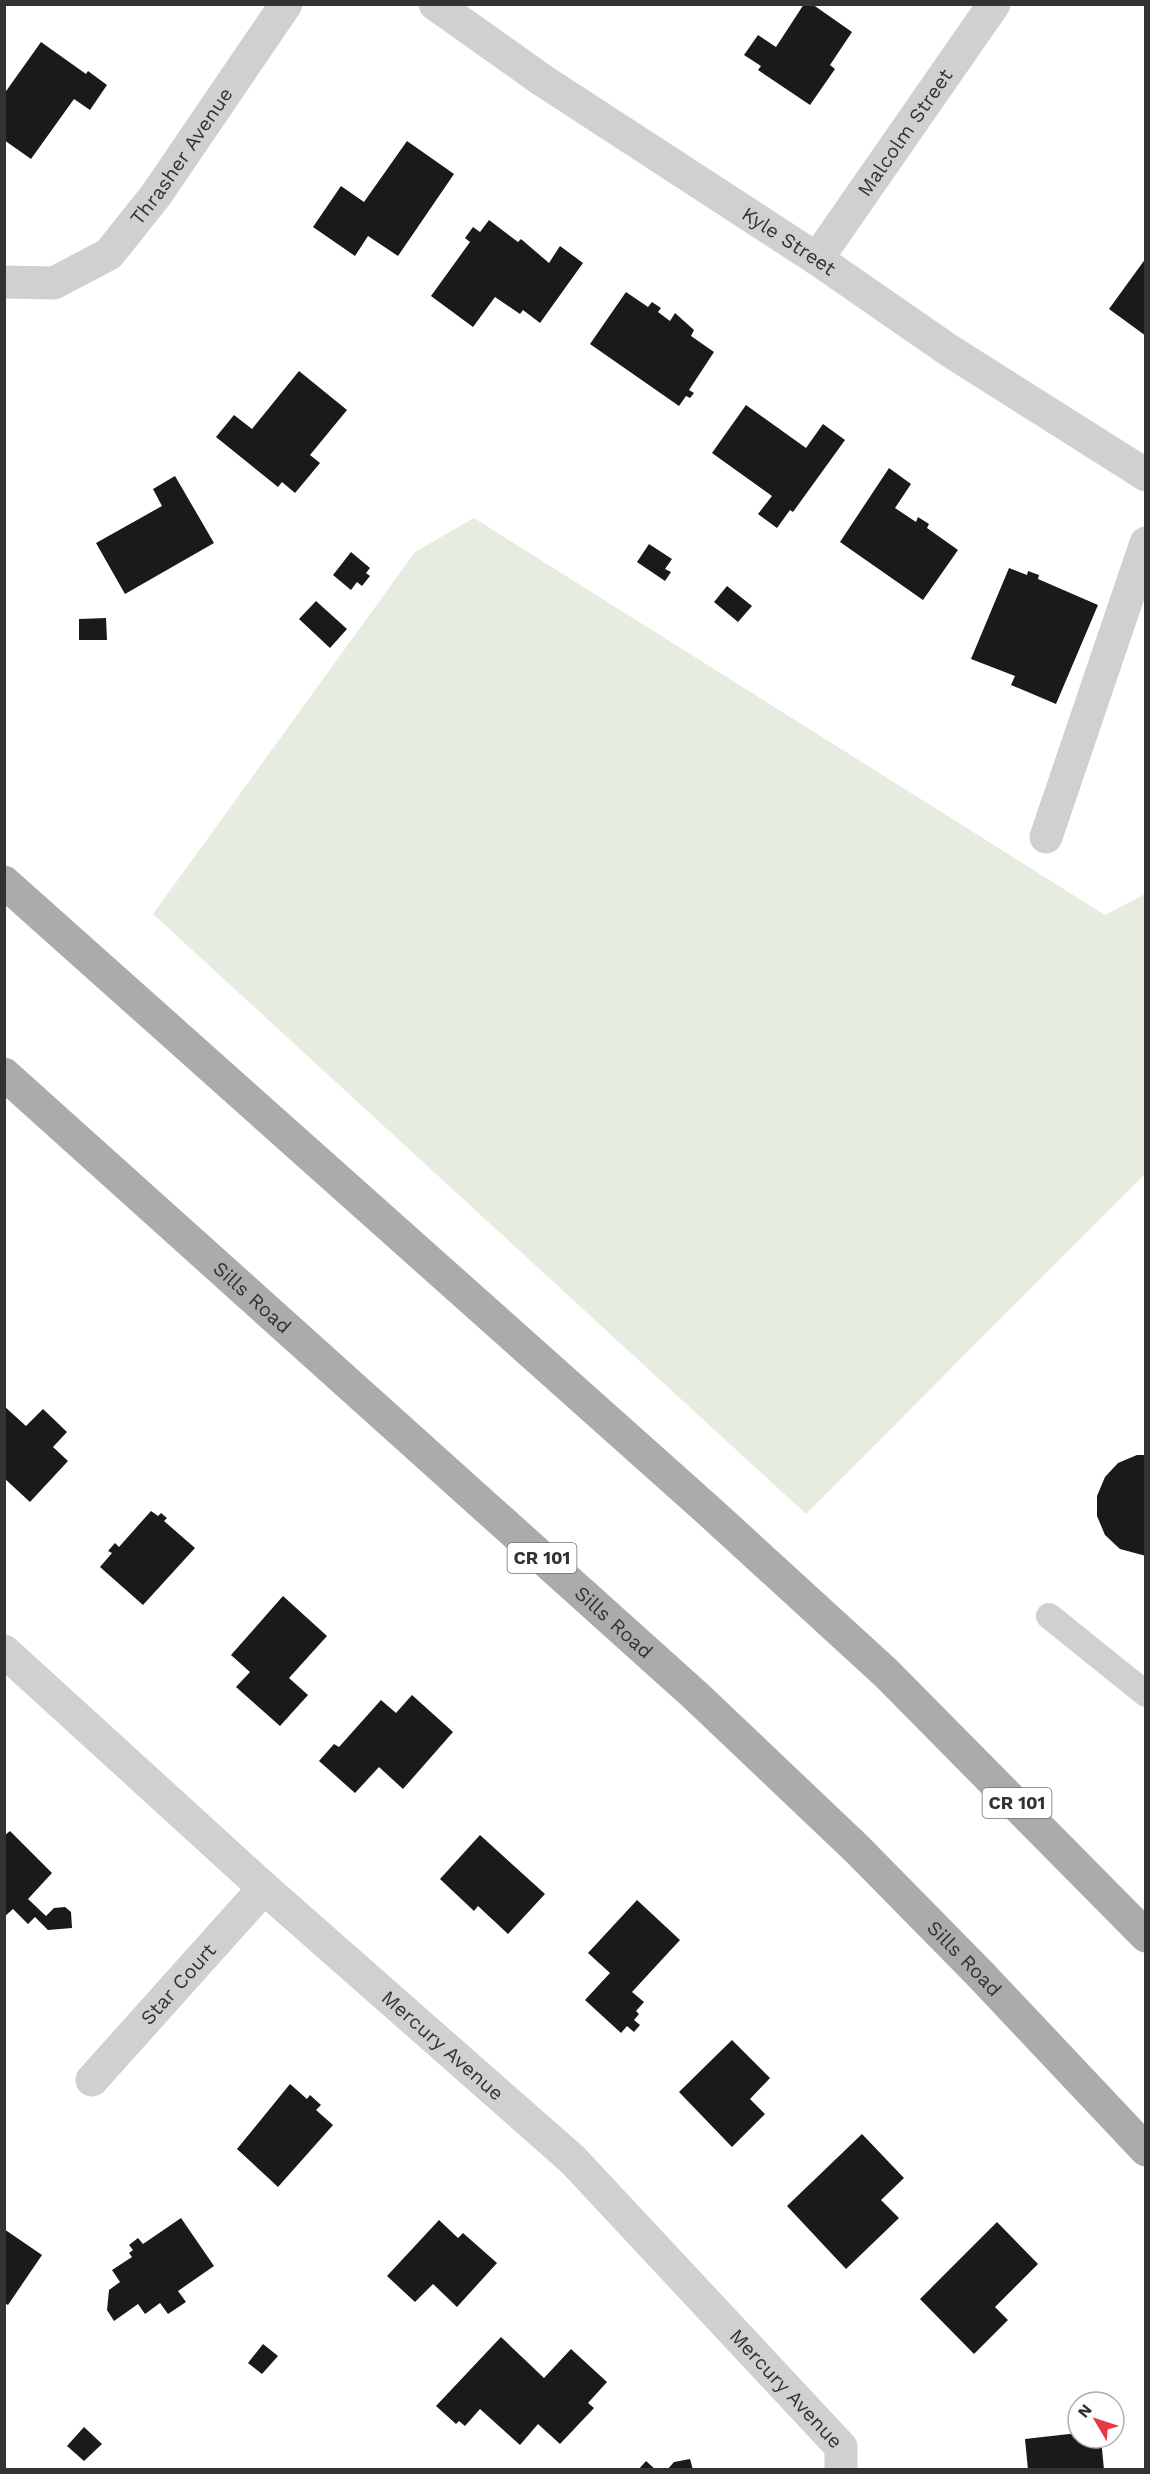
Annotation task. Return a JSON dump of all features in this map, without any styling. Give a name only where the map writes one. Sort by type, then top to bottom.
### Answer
[{"type":"main road","name":"CR 101","points":[[4,882],[709,1511],[886,1673],[1146,1936]]},
{"type":"main road","name":"Sills Road","points":[[4,1074],[696,1696],[865,1858],[980,1974],[1146,2150]]},
{"type":"street","name":"Thrasher Avenue","points":[[4,282],[54,283],[110,254],[156,195],[286,4]]},
{"type":"street","name":"Kyle Street","points":[[435,4],[542,80],[817,259],[950,351],[1146,475]]},
{"type":"street","name":"Malcolm Street","points":[[817,259],[993,4]]},
{"type":"street","points":[[1046,837],[1146,543]]},
{"type":"street","name":"Mercury Avenue","points":[[4,1651],[264,1888],[573,2160],[841,2447],[841,2469]]},
{"type":"street","name":"Star Court","points":[[92,2080],[264,1888]]},
{"type":"lane","points":[[1049,1616],[1146,1694]]},
{"type":"shaded area","points":[[474,518],[1105,915],[1145,894],[1145,1174],[806,1514],[153,914],[415,552]]},
{"type":"building","points":[[804,4],[812,4],[852,32],[830,65],[835,69],[810,105],[758,70],[761,66],[744,55],[758,35],[776,47]]},
{"type":"building","points":[[41,42],[86,74],[88,71],[107,85],[90,110],[74,99],[31,159],[4,140],[4,94]]},
{"type":"building","points":[[407,141],[454,174],[398,256],[368,236],[355,256],[313,227],[341,186],[364,202]]},
{"type":"building","points":[[489,220],[518,242],[521,239],[549,263],[560,246],[583,263],[540,323],[523,310],[520,314],[495,297],[473,327],[431,296],[470,242],[465,238],[473,227],[480,232]]},
{"type":"building","points":[[1146,258],[1146,336],[1109,309]]},
{"type":"building","points":[[626,292],[648,307],[652,302],[661,308],[658,312],[670,321],[675,313],[694,330],[691,336],[714,352],[689,390],[694,393],[690,398],[686,396],[679,406],[590,344]]},
{"type":"building","points":[[299,371],[347,410],[310,455],[320,463],[295,493],[282,482],[278,487],[216,437],[234,415],[252,429]]},
{"type":"building","points":[[746,405],[806,448],[823,424],[845,440],[793,512],[790,510],[777,528],[758,514],[772,496],[712,453]]},
{"type":"building","points":[[889,468],[911,484],[895,508],[916,522],[918,517],[929,524],[927,528],[958,550],[923,600],[840,542]]},
{"type":"building","points":[[175,476],[214,543],[125,594],[96,543],[162,506],[153,489]]},
{"type":"building","points":[[649,544],[672,559],[665,569],[671,572],[665,581],[637,562]]},
{"type":"building","points":[[351,552],[370,568],[366,573],[370,576],[362,586],[357,582],[351,590],[333,575]]},
{"type":"building","points":[[1009,568],[1027,575],[1028,571],[1039,575],[1038,579],[1098,605],[1056,704],[1011,685],[1015,676],[971,659]]},
{"type":"building","points":[[727,586],[752,606],[738,622],[714,602]]},
{"type":"building","points":[[316,601],[347,629],[330,648],[299,619]]},
{"type":"building","points":[[106,618],[107,640],[79,640],[79,619]]},
{"type":"building","points":[[4,1406],[26,1426],[43,1409],[67,1432],[53,1447],[68,1461],[30,1502],[4,1478]]},
{"type":"building","points":[[1137,1455],[1146,1455],[1146,1556],[1120,1549],[1105,1535],[1097,1516],[1097,1496],[1105,1477],[1118,1463]]},
{"type":"building","points":[[151,1511],[158,1516],[161,1513],[167,1518],[164,1521],[195,1548],[143,1605],[100,1567],[112,1553],[108,1551],[115,1543],[119,1547]]},
{"type":"building","points":[[283,1596],[327,1636],[289,1678],[308,1695],[280,1726],[236,1687],[250,1672],[231,1655]]},
{"type":"building","points":[[412,1695],[453,1732],[403,1789],[379,1767],[355,1793],[319,1761],[334,1744],[339,1747],[381,1700],[396,1713]]},
{"type":"building","points":[[10,1831],[52,1873],[28,1899],[46,1916],[54,1908],[65,1907],[71,1912],[72,1928],[48,1930],[35,1917],[28,1924],[13,1909],[4,1917],[4,1836]]},
{"type":"building","points":[[480,1835],[545,1894],[508,1934],[478,1906],[474,1911],[440,1879]]},
{"type":"building","points":[[637,1900],[680,1940],[632,1992],[644,2002],[636,2011],[639,2014],[634,2020],[640,2025],[634,2032],[627,2026],[621,2033],[585,2000],[610,1973],[588,1953]]},
{"type":"building","points":[[732,2040],[770,2078],[750,2099],[765,2114],[732,2147],[679,2092]]},
{"type":"building","points":[[290,2084],[307,2099],[310,2095],[321,2105],[316,2110],[333,2125],[278,2187],[237,2149]]},
{"type":"building","points":[[862,2134],[904,2178],[881,2200],[899,2218],[846,2269],[787,2206]]},
{"type":"building","points":[[181,2218],[214,2266],[178,2291],[186,2302],[168,2314],[160,2303],[145,2314],[138,2304],[114,2321],[107,2310],[109,2290],[120,2282],[112,2270],[132,2257],[129,2253],[133,2250],[129,2245],[138,2238],[143,2244]]},
{"type":"building","points":[[439,2220],[458,2238],[463,2233],[497,2263],[457,2307],[433,2284],[415,2302],[387,2276]]},
{"type":"building","points":[[997,2222],[1038,2264],[995,2307],[1008,2320],[974,2354],[920,2299]]},
{"type":"building","points":[[4,2229],[42,2255],[8,2305],[4,2303]]},
{"type":"building","points":[[501,2337],[544,2378],[571,2349],[607,2382],[588,2403],[594,2408],[560,2444],[538,2424],[520,2445],[480,2409],[465,2426],[459,2421],[456,2424],[436,2406]]},
{"type":"building","points":[[263,2344],[278,2356],[262,2374],[248,2363]]},
{"type":"building","points":[[84,2427],[102,2444],[84,2461],[67,2446]]},
{"type":"building","points":[[1066,2434],[1066,2450],[1102,2450],[1104,2470],[1028,2470],[1025,2439]]},
{"type":"building","points":[[690,2459],[693,2470],[667,2470],[674,2462]]},
{"type":"building","points":[[646,2461],[656,2470],[638,2470]]}]
